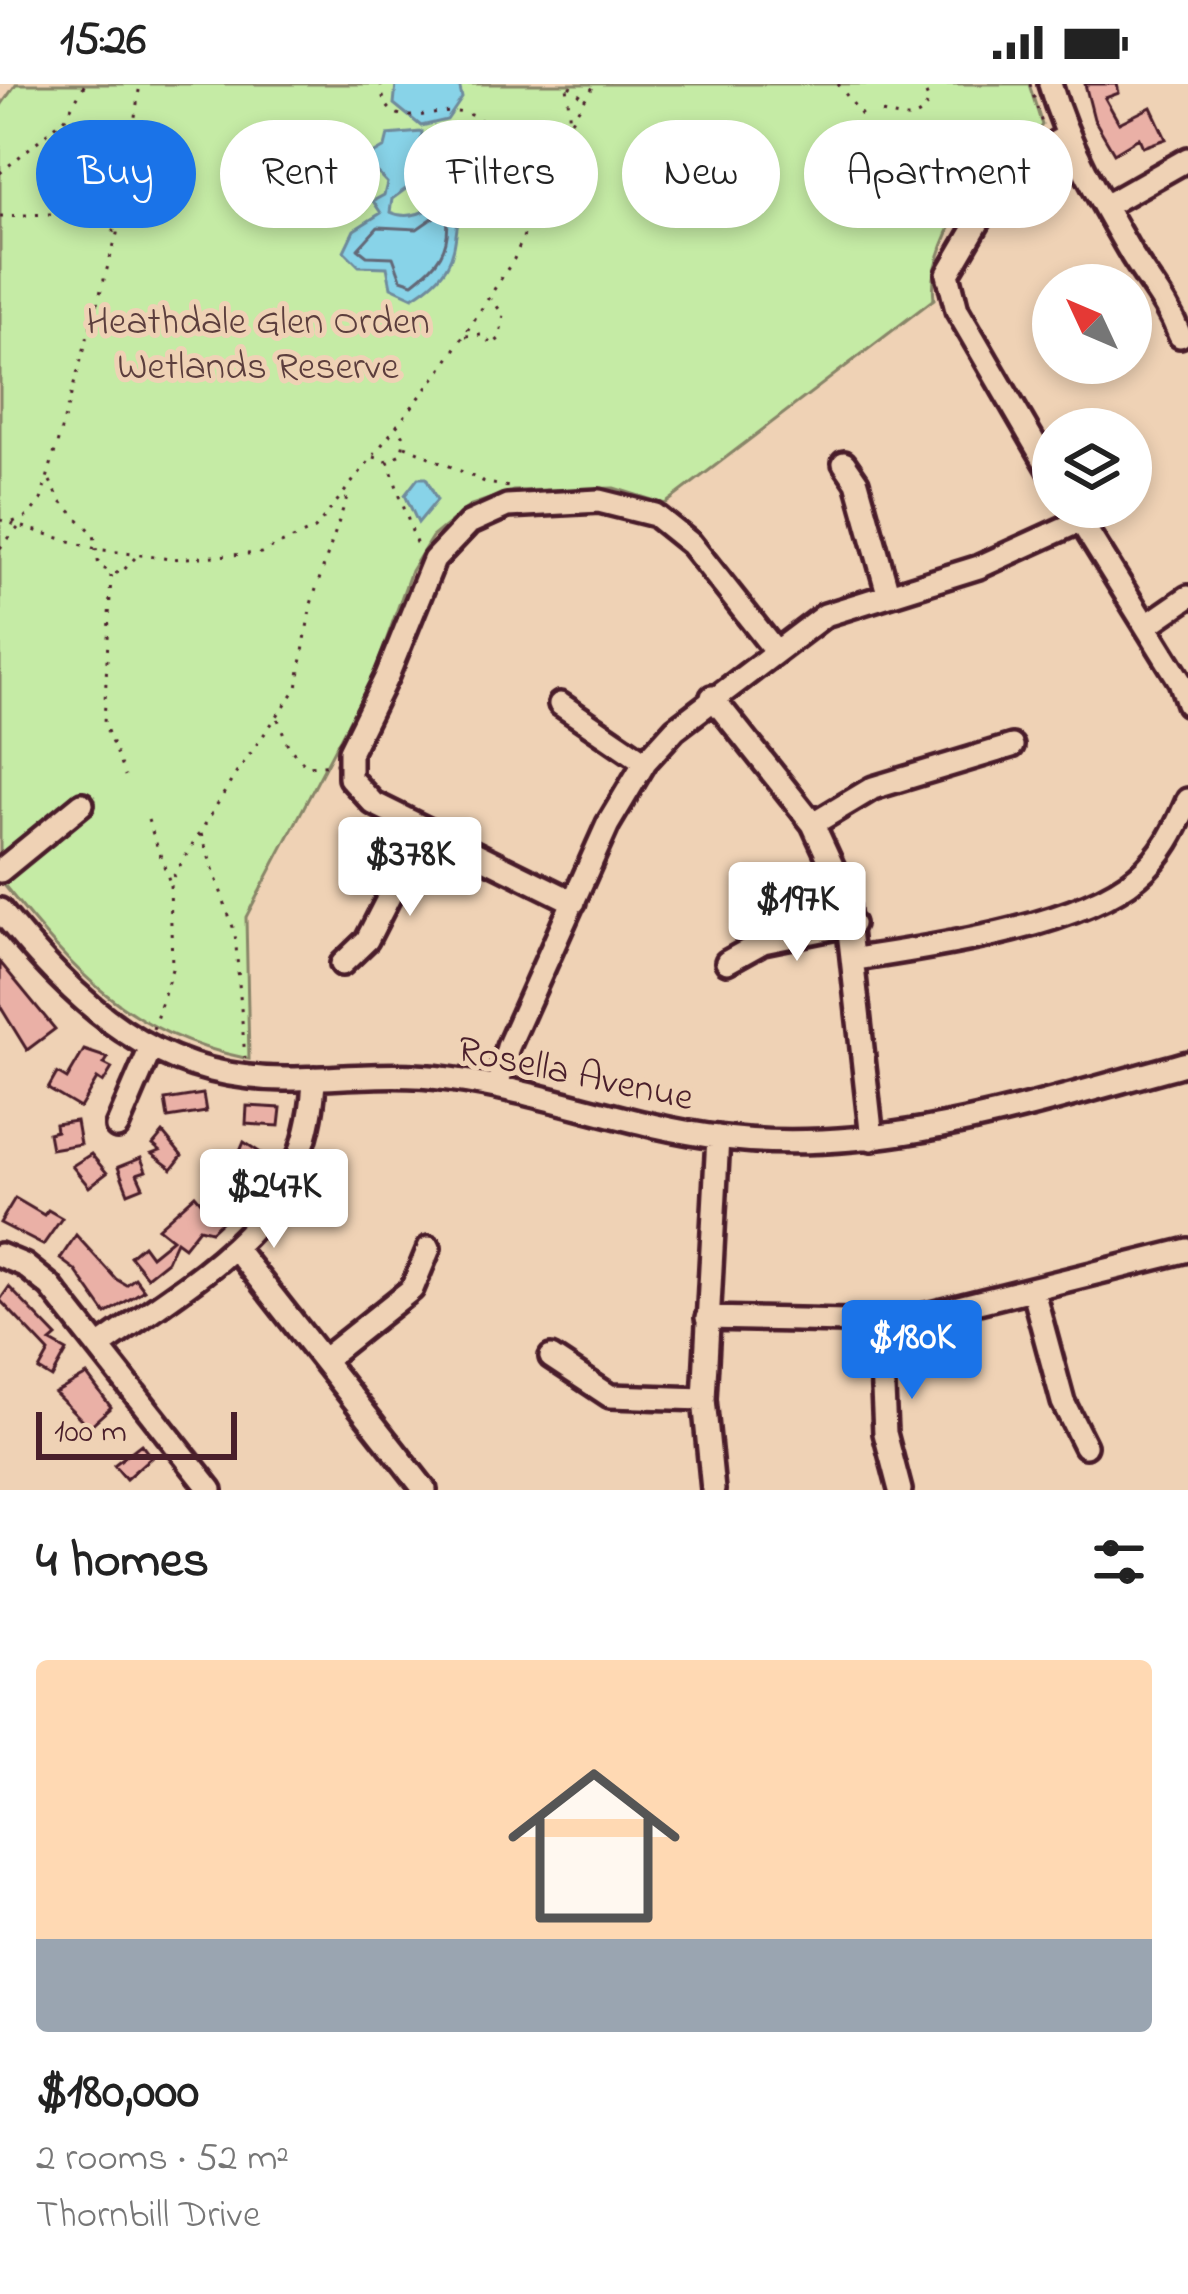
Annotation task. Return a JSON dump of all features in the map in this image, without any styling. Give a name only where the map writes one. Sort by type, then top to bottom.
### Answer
[{"type":"street","points":[[1050,84],[1062,120]]},
{"type":"street","points":[[1073,147],[1136,260],[1149,295],[1184,342]]},
{"type":"street","points":[[1105,206],[1188,159]]},
{"type":"street","points":[[975,228],[948,274],[957,310],[1032,439]]},
{"type":"street","points":[[844,463],[857,482],[888,593]]},
{"type":"street","points":[[574,902],[423,830],[358,792],[348,759],[434,560],[469,523],[516,505],[599,501],[655,515],[691,544],[774,649]]},
{"type":"street","points":[[497,1087],[508,1047],[617,806],[645,763],[712,697],[825,615],[979,567],[1051,528]]},
{"type":"street","points":[[1085,528],[1188,704]]},
{"type":"street","points":[[1146,626],[1188,597]]},
{"type":"street","points":[[712,697],[813,824],[830,854],[852,923],[872,1138]]},
{"type":"street","points":[[560,704],[645,763]]},
{"type":"street","points":[[813,824],[873,788],[1012,746]]},
{"type":"street","points":[[856,959],[945,944],[1098,902],[1155,860],[1188,800]]},
{"type":"street","points":[[0,871],[82,804]]},
{"type":"street","points":[[342,964],[367,940],[423,830]]},
{"type":"street","name":"Rosella Avenue","points":[[0,910],[74,995],[151,1048],[247,1077],[421,1076],[497,1087],[718,1137],[872,1138],[970,1120],[1188,1063]]},
{"type":"street","points":[[727,962],[764,942],[852,923]]},
{"type":"street","points":[[117,1127],[151,1048]]},
{"type":"street","points":[[102,1351],[233,1246],[286,1192],[308,1130],[308,1079]]},
{"type":"street","points":[[712,1490],[704,1399],[718,1137]]},
{"type":"street","points":[[233,1246],[425,1490]]},
{"type":"street","points":[[323,1360],[412,1288],[429,1248]]},
{"type":"street","points":[[707,1318],[880,1324],[1033,1291],[1188,1250]]},
{"type":"street","points":[[0,1255],[44,1280],[211,1490]]},
{"type":"street","points":[[1033,1291],[1063,1402],[1085,1446]]},
{"type":"street","points":[[880,1324],[885,1433],[900,1490]]},
{"type":"street","points":[[551,1357],[610,1396],[704,1399]]},
{"type":"path","points":[[0,173],[64,118],[85,84]]},
{"type":"path","points":[[135,120],[140,84]]},
{"type":"path","points":[[381,84],[385,102],[401,117],[422,119],[449,112],[476,120]]},
{"type":"path","points":[[567,84],[584,97]]},
{"type":"path","points":[[567,84],[570,120]]},
{"type":"path","points":[[571,120],[595,84]]},
{"type":"path","points":[[838,84],[863,117]]},
{"type":"path","points":[[882,113],[910,120],[920,116],[929,101],[922,84]]},
{"type":"path","points":[[1030,84],[1041,120]]},
{"type":"path","points":[[0,216],[36,215]]},
{"type":"path","points":[[109,228],[117,232]]},
{"type":"path","points":[[1,519],[21,520],[36,509],[118,228]]},
{"type":"path","points":[[1,519],[96,549],[198,560],[287,545],[315,530],[465,336],[527,228]]},
{"type":"path","points":[[465,336],[482,334],[493,345],[499,340],[504,315],[490,299]]},
{"type":"path","points":[[397,425],[405,446],[487,483],[510,487],[516,505]]},
{"type":"path","points":[[388,460],[405,446]]},
{"type":"path","points":[[372,457],[388,460]]},
{"type":"path","points":[[388,460],[412,537],[434,560]]},
{"type":"path","points":[[49,474],[61,502],[87,523],[99,568],[111,575],[126,571],[135,556]]},
{"type":"path","points":[[170,882],[298,688],[311,604],[350,488]]},
{"type":"path","points":[[0,548],[19,526]]},
{"type":"path","points":[[111,575],[104,723],[125,776]]},
{"type":"path","points":[[278,718],[289,748],[307,766],[316,769],[348,759]]},
{"type":"path","points":[[148,820],[170,882],[172,969],[153,1024]]},
{"type":"path","points":[[203,827],[202,844],[235,933],[247,1077]]},
{"type":"green space","name":"Heathdale Glen Orden Wetlands Reserve","points":[[16,84],[1029,84],[1040,120],[804,120],[804,228],[950,228],[938,261],[934,299],[665,504],[614,488],[513,491],[471,505],[432,537],[411,571],[375,672],[246,917],[249,1059],[206,1048],[136,1016],[80,971],[0,880],[0,107]]},
{"type":"water","points":[[396,84],[459,84],[462,98],[447,120],[414,120],[394,104]]},
{"type":"water","points":[[404,134],[404,190],[392,199],[390,212],[404,215],[404,228],[457,228],[444,271],[413,297],[391,287],[387,267],[359,266],[344,251],[354,230],[380,228],[380,197],[387,183],[380,176],[380,150],[388,135]]},
{"type":"water","points":[[418,478],[426,478],[437,500],[418,523],[405,495]]},
{"type":"building","points":[[1085,84],[1117,84],[1119,93],[1105,98],[1119,123],[1151,107],[1166,139],[1143,147],[1139,138],[1114,153],[1094,119]]},
{"type":"building","points":[[0,962],[55,1029],[27,1050],[0,1006]]},
{"type":"building","points":[[84,1050],[108,1058],[104,1064],[112,1068],[103,1083],[97,1079],[80,1108],[48,1089],[57,1073],[67,1079]]},
{"type":"building","points":[[203,1094],[206,1112],[168,1118],[165,1100]]},
{"type":"building","points":[[247,1106],[281,1108],[279,1126],[246,1124]]},
{"type":"building","points":[[76,1121],[80,1144],[51,1149],[48,1133],[56,1131],[55,1124]]},
{"type":"building","points":[[163,1133],[182,1156],[172,1169],[152,1154],[160,1151],[153,1145]]},
{"type":"building","points":[[244,1142],[267,1157],[246,1197],[220,1177],[230,1165],[233,1168]]},
{"type":"building","points":[[91,1154],[107,1173],[89,1187],[72,1166]]},
{"type":"building","points":[[141,1158],[146,1171],[137,1174],[143,1187],[128,1193],[118,1167]]},
{"type":"building","points":[[195,1195],[206,1208],[211,1204],[221,1222],[211,1231],[199,1228],[184,1247],[176,1241],[167,1261],[147,1277],[130,1256],[143,1245],[151,1256],[172,1239],[158,1228]]},
{"type":"building","points":[[15,1198],[44,1215],[48,1210],[62,1218],[43,1245],[0,1223]]},
{"type":"building","points":[[76,1235],[116,1279],[126,1285],[135,1278],[144,1290],[106,1314],[75,1270],[60,1259]]},
{"type":"building","points":[[9,1287],[57,1337],[51,1342],[67,1351],[52,1378],[39,1370],[49,1352],[0,1300]]},
{"type":"building","points":[[87,1375],[111,1407],[89,1427],[55,1393]]},
{"type":"building","points":[[141,1444],[151,1457],[126,1479],[114,1465]]}]
